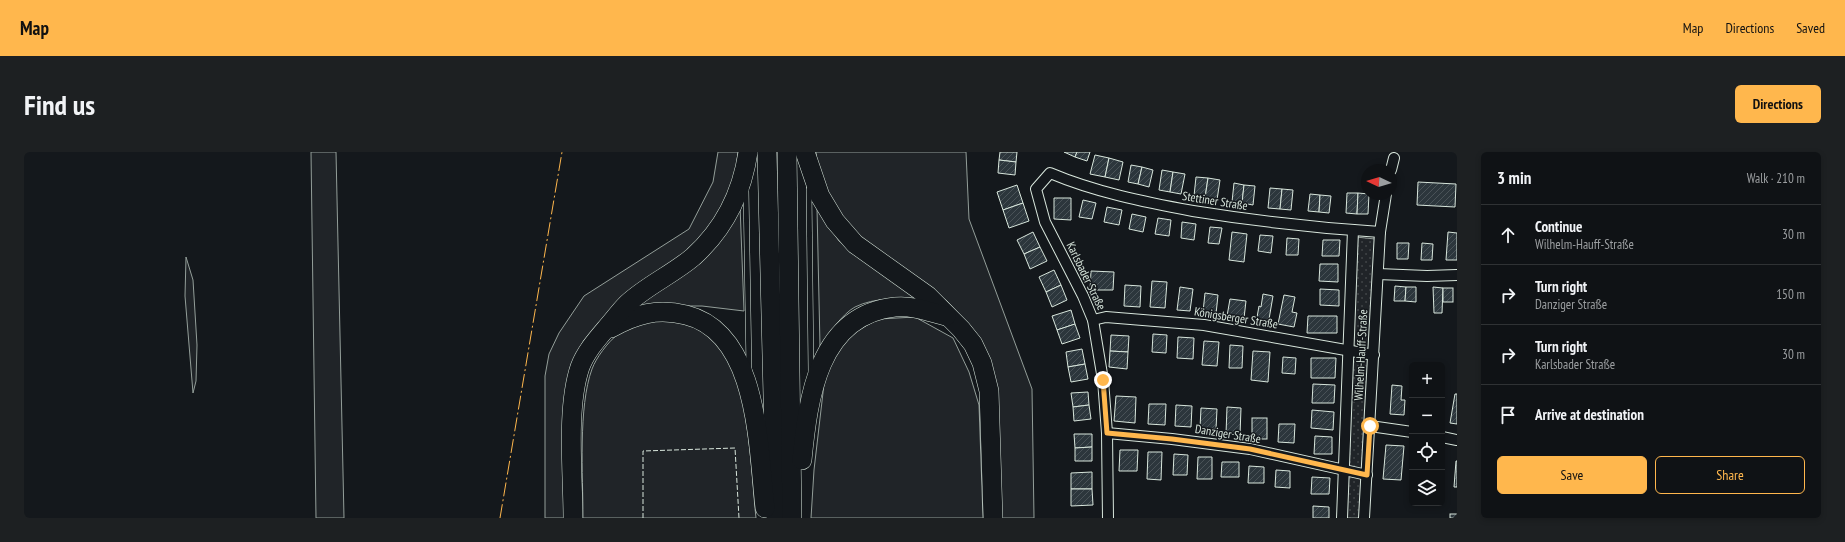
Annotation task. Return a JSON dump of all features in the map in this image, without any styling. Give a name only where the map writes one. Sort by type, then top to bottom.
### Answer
[{"type":"highway","points":[[767,152],[776,518]]},
{"type":"highway","points":[[787,152],[793,518]]},
{"type":"highway","points":[[573,518],[572,414],[575,386],[581,366],[590,348],[627,304],[692,257],[715,234],[732,207],[747,160]]},
{"type":"highway","points":[[807,160],[820,196],[834,221],[855,244],[928,296],[961,329],[973,344],[982,363],[989,391],[993,518]]},
{"type":"highway","points":[[793,518],[801,501],[806,424],[812,392],[825,354],[846,327],[869,314],[896,307],[921,309],[948,317]]},
{"type":"highway","points":[[601,334],[630,318],[653,312],[673,312],[693,317],[712,326],[727,341],[739,361],[750,395],[765,509],[768,518]]},
{"type":"street","points":[[1392,164],[1394,158]]},
{"type":"street","name":"Stettiner Straße","points":[[1050,173],[1078,185],[1148,203],[1235,218],[1380,232]]},
{"type":"street","name":"Karlsbader Straße","points":[[1050,173],[1036,189],[1045,222],[1083,296],[1093,320],[1103,380],[1107,433],[1108,518]]},
{"type":"street","name":"Wilhelm-Hauff-Straße","points":[[1364,518],[1380,232],[1385,200]]},
{"type":"street","name":"Wilhelm-Hauff-Straße","points":[[1342,518],[1353,230]]},
{"type":"street","points":[[1378,274],[1427,276],[1457,275]]},
{"type":"street","name":"Königsberger Straße","points":[[1093,320],[1106,317],[1204,325],[1374,355]]},
{"type":"street","points":[[1370,426],[1409,432]]},
{"type":"street","name":"Danziger Straße","points":[[1107,433],[1172,439],[1250,449],[1367,475]]},
{"type":"street","points":[[1445,438],[1457,440]]},
{"type":"lane","points":[[747,160],[750,395]]},
{"type":"lane","points":[[807,160],[812,392]]},
{"type":"shaded area","points":[[311,152],[336,152],[344,518],[316,518]]},
{"type":"shaded area","points":[[718,152],[738,152],[734,186],[700,242],[614,308],[584,340],[575,357],[565,518],[545,518],[545,376],[549,354],[559,333],[584,296],[689,229],[713,182]]},
{"type":"shaded area","points":[[816,152],[966,152],[969,219],[1032,389],[1034,518],[999,518],[972,328],[947,301],[872,249],[838,213],[818,172]]},
{"type":"shaded area","points":[[740,205],[744,311],[702,306],[636,306]]},
{"type":"shaded area","points":[[817,208],[839,241],[875,268],[920,298],[879,300],[855,307],[841,319],[820,346]]},
{"type":"shaded area","points":[[1356,237],[1375,239],[1360,518],[1346,518]]},
{"type":"shaded area","points":[[186,257],[193,280],[197,345],[196,381],[193,393],[185,296]]},
{"type":"shaded area","points":[[915,317],[953,338],[969,372],[979,405],[983,518],[811,518],[814,470],[824,384],[834,353],[854,332],[879,319]]},
{"type":"shaded area","points":[[657,319],[682,323],[706,332],[719,343],[729,358],[737,378],[743,401],[750,452],[756,518],[583,518],[583,422],[585,402],[592,369],[603,350],[617,335],[636,325]]},
{"type":"building","points":[[1000,152],[1017,152],[1016,162],[999,160]]},
{"type":"building","points":[[1064,152],[1077,152],[1075,157]]},
{"type":"building","points":[[1077,152],[1090,152],[1087,161],[1075,157]]},
{"type":"building","points":[[1095,155],[1109,158],[1105,177],[1090,174]]},
{"type":"building","points":[[1109,158],[1123,162],[1119,180],[1105,177]]},
{"type":"building","points":[[999,160],[1016,162],[1015,175],[998,173]]},
{"type":"building","points":[[1131,165],[1142,167],[1138,184],[1128,182]]},
{"type":"building","points":[[1142,167],[1153,170],[1149,187],[1138,184]]},
{"type":"building","points":[[1162,170],[1173,172],[1170,192],[1159,190]]},
{"type":"building","points":[[1173,172],[1185,174],[1181,194],[1170,192]]},
{"type":"building","points":[[1196,177],[1208,178],[1205,198],[1194,196]]},
{"type":"building","points":[[1208,178],[1220,180],[1217,200],[1205,198]]},
{"type":"building","points":[[1418,182],[1456,184],[1455,207],[1417,205]]},
{"type":"building","points":[[1234,183],[1244,185],[1242,203],[1232,202]]},
{"type":"building","points":[[1017,185],[1023,203],[1003,210],[997,192]]},
{"type":"building","points":[[1244,185],[1255,186],[1253,205],[1242,203]]},
{"type":"building","points":[[1270,188],[1282,189],[1280,209],[1268,208]]},
{"type":"building","points":[[1282,189],[1293,190],[1291,210],[1280,209]]},
{"type":"building","points":[[1347,193],[1358,193],[1357,214],[1346,213]]},
{"type":"building","points":[[1358,193],[1361,193],[1361,200],[1369,200],[1368,214],[1357,214]]},
{"type":"building","points":[[1310,194],[1320,195],[1319,212],[1308,211]]},
{"type":"building","points":[[1320,195],[1331,196],[1329,213],[1319,212]]},
{"type":"building","points":[[1054,198],[1071,198],[1071,220],[1054,219]]},
{"type":"building","points":[[1083,200],[1096,203],[1092,219],[1079,217]]},
{"type":"building","points":[[1023,203],[1029,221],[1009,228],[1003,210]]},
{"type":"building","points":[[1107,207],[1122,210],[1119,225],[1104,222]]},
{"type":"building","points":[[1132,214],[1146,217],[1143,232],[1129,229]]},
{"type":"building","points":[[1158,218],[1171,220],[1169,236],[1155,234]]},
{"type":"building","points":[[1182,222],[1196,224],[1194,240],[1181,238]]},
{"type":"building","points":[[1210,227],[1222,228],[1219,244],[1208,243]]},
{"type":"building","points":[[1033,232],[1040,247],[1024,254],[1017,240]]},
{"type":"building","points":[[1232,232],[1247,234],[1244,262],[1229,260]]},
{"type":"building","points":[[1448,232],[1457,233],[1457,260],[1446,260]]},
{"type":"building","points":[[1260,235],[1273,236],[1271,253],[1258,251]]},
{"type":"building","points":[[1287,238],[1299,239],[1298,255],[1286,255]]},
{"type":"building","points":[[1323,240],[1340,240],[1339,256],[1322,256]]},
{"type":"building","points":[[1397,243],[1409,243],[1408,259],[1397,259]]},
{"type":"building","points":[[1422,243],[1433,244],[1432,260],[1421,260]]},
{"type":"building","points":[[1040,247],[1047,261],[1030,269],[1024,254]]},
{"type":"building","points":[[1320,264],[1338,264],[1338,282],[1319,281]]},
{"type":"building","points":[[1054,270],[1061,285],[1046,292],[1039,277]]},
{"type":"building","points":[[1091,271],[1114,272],[1113,290],[1090,290]]},
{"type":"building","points":[[1152,281],[1167,282],[1165,308],[1150,307]]},
{"type":"building","points":[[1061,285],[1067,300],[1052,307],[1046,292]]},
{"type":"building","points":[[1125,285],[1141,286],[1140,307],[1124,306]]},
{"type":"building","points":[[1395,286],[1406,287],[1405,301],[1394,301]]},
{"type":"building","points":[[1180,287],[1193,289],[1190,311],[1177,310]]},
{"type":"building","points":[[1406,287],[1416,287],[1416,302],[1405,301]]},
{"type":"building","points":[[1433,287],[1443,288],[1442,313],[1434,313]]},
{"type":"building","points":[[1443,288],[1453,288],[1453,302],[1443,302]]},
{"type":"building","points":[[1320,289],[1339,290],[1339,306],[1320,305]]},
{"type":"building","points":[[1205,293],[1218,295],[1216,314],[1203,312]]},
{"type":"building","points":[[1263,294],[1273,296],[1268,325],[1256,323]]},
{"type":"building","points":[[1284,295],[1295,297],[1292,312],[1297,313],[1294,327],[1278,324]]},
{"type":"building","points":[[1230,299],[1246,301],[1244,318],[1227,316]]},
{"type":"building","points":[[1071,310],[1075,324],[1057,330],[1052,316]]},
{"type":"building","points":[[1308,316],[1337,316],[1337,333],[1307,333]]},
{"type":"building","points":[[1075,324],[1080,338],[1062,344],[1057,330]]},
{"type":"building","points":[[1153,334],[1167,335],[1166,353],[1152,352]]},
{"type":"building","points":[[1111,335],[1129,336],[1128,352],[1110,351]]},
{"type":"building","points":[[1178,337],[1194,338],[1193,359],[1177,358]]},
{"type":"building","points":[[1204,341],[1219,342],[1217,366],[1202,365]]},
{"type":"building","points":[[1230,345],[1243,346],[1242,368],[1229,368]]},
{"type":"building","points":[[1082,349],[1085,364],[1068,367],[1066,352]]},
{"type":"building","points":[[1110,351],[1128,352],[1127,369],[1109,367]]},
{"type":"building","points":[[1253,351],[1270,352],[1268,382],[1251,380]]},
{"type":"building","points":[[1283,357],[1296,358],[1295,374],[1282,373]]},
{"type":"building","points":[[1311,358],[1336,358],[1335,378],[1311,378]]},
{"type":"building","points":[[1085,364],[1088,379],[1071,382],[1068,367]]},
{"type":"building","points":[[1313,384],[1335,385],[1334,403],[1312,403]]},
{"type":"building","points":[[1392,385],[1402,386],[1401,400],[1405,400],[1404,415],[1390,414]]},
{"type":"building","points":[[1088,392],[1089,405],[1073,407],[1071,393]]},
{"type":"building","points":[[1455,394],[1457,394],[1457,424],[1450,423]]},
{"type":"building","points":[[1116,396],[1136,397],[1135,423],[1114,421]]},
{"type":"building","points":[[1149,404],[1166,404],[1165,425],[1148,424]]},
{"type":"building","points":[[1089,405],[1091,419],[1074,421],[1073,407]]},
{"type":"building","points":[[1176,405],[1192,406],[1191,427],[1175,426]]},
{"type":"building","points":[[1227,407],[1241,408],[1240,435],[1226,434]]},
{"type":"building","points":[[1201,408],[1217,409],[1216,429],[1200,428]]},
{"type":"building","points":[[1312,410],[1334,412],[1333,430],[1311,428]]},
{"type":"building","points":[[1252,418],[1267,418],[1267,439],[1252,439]]},
{"type":"building","points":[[1279,424],[1295,424],[1294,443],[1278,442]]},
{"type":"building","points":[[1074,434],[1092,434],[1092,447],[1075,448]]},
{"type":"building","points":[[1315,436],[1332,437],[1332,454],[1314,454]]},
{"type":"building","points":[[1386,445],[1404,446],[1401,480],[1383,479]]},
{"type":"building","points":[[1092,447],[1092,461],[1075,461],[1075,448]]},
{"type":"building","points":[[1120,450],[1138,450],[1137,471],[1119,471]]},
{"type":"building","points":[[1148,452],[1162,452],[1161,480],[1147,479]]},
{"type":"building","points":[[1174,454],[1188,455],[1187,475],[1173,475]]},
{"type":"building","points":[[1198,457],[1212,457],[1212,479],[1197,479]]},
{"type":"building","points":[[1456,461],[1457,487],[1454,487]]},
{"type":"building","points":[[1222,462],[1239,462],[1239,477],[1221,477]]},
{"type":"building","points":[[1249,466],[1264,467],[1264,483],[1248,483]]},
{"type":"building","points":[[1276,470],[1290,471],[1290,488],[1275,487]]},
{"type":"building","points":[[1092,472],[1092,489],[1071,489],[1071,473]]},
{"type":"building","points":[[1312,477],[1330,478],[1329,494],[1311,494]]},
{"type":"building","points":[[1071,489],[1092,489],[1093,505],[1071,506]]},
{"type":"building","points":[[1313,506],[1329,507],[1329,518],[1313,518]]},
{"type":"building","points":[[1450,514],[1457,514],[1457,518],[1450,518]]},
{"type":"fence","points":[[643,518],[643,451],[735,448],[739,518]]},
{"type":"power","points":[[500,518],[562,152]]},
{"type":"route","points":[[1103,380],[1107,433],[1172,439],[1250,449],[1367,475],[1370,426]]}]
